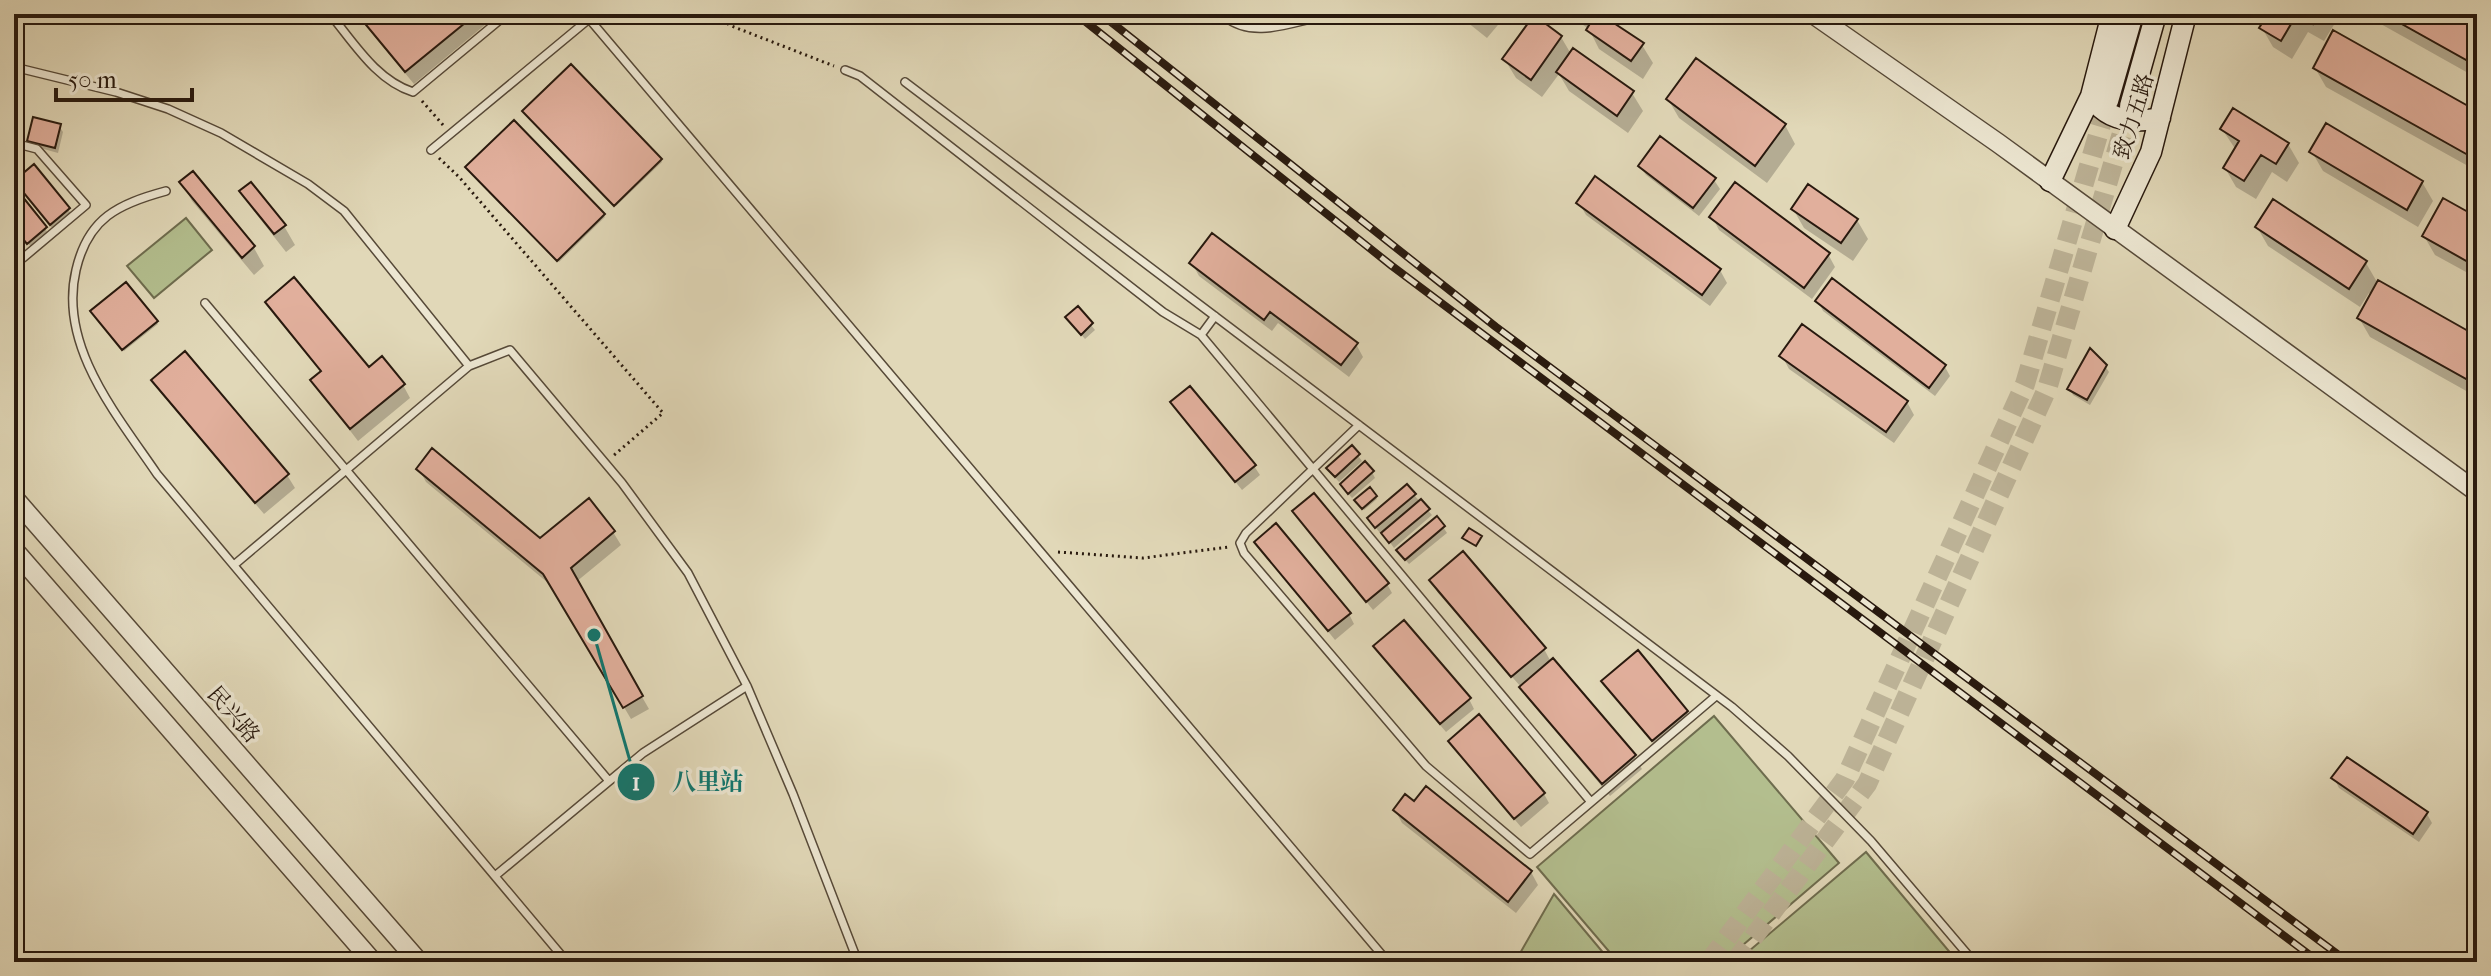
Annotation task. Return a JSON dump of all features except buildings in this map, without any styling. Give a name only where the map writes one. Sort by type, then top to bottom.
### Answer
[{"type":"main road","name":"致力五路","points":[[2050,181],[2099,98],[2112,14]]},
{"type":"main road","points":[[2133,14],[2098,106],[2120,119],[2160,118]]},
{"type":"main road","points":[[2130,106],[2156,14]]},
{"type":"main road","name":"致力五路","points":[[2115,229],[2151,152],[2186,14]]},
{"type":"street","points":[[1227,14],[1234,20],[1259,26],[1317,14]]},
{"type":"street","points":[[1386,14],[1418,16]]},
{"type":"street","points":[[1813,14],[2050,181],[2477,492]]},
{"type":"street","name":"民兴路","points":[[14,498],[419,962]]},
{"type":"street","points":[[45,534],[16,556],[373,962]]},
{"type":"lane","points":[[330,14],[383,77],[414,92],[507,14]]},
{"type":"lane","points":[[431,150],[587,17],[1388,962]]},
{"type":"lane","points":[[14,67],[116,92],[168,109],[221,133],[308,184],[344,211],[469,366]]},
{"type":"lane","points":[[845,70],[860,76],[1163,312],[1201,335],[1591,802]]},
{"type":"lane","points":[[905,82],[1716,696],[1788,756],[1871,841],[1974,962]]},
{"type":"lane","points":[[14,143],[37,149],[86,205],[23,258],[14,247]]},
{"type":"lane","points":[[166,191],[119,206],[94,228],[84,243],[71,302],[74,326],[88,365],[111,407],[157,474],[567,962]]},
{"type":"lane","points":[[205,303],[609,781]]},
{"type":"lane","points":[[1201,335],[1215,316]]},
{"type":"lane","points":[[234,565],[469,366],[510,350],[605,462],[688,573],[747,686],[858,962]]},
{"type":"lane","points":[[1359,425],[1246,533],[1240,543],[1244,553],[1426,766],[1530,854],[1716,696]]},
{"type":"lane","points":[[495,876],[643,753],[747,686]]},
{"type":"path","points":[[720,14],[729,25],[845,70]]},
{"type":"path","points":[[414,92],[450,134]]},
{"type":"path","points":[[431,150],[459,177],[663,413],[605,462]]},
{"type":"path","points":[[1041,552],[1086,552],[1143,558],[1221,550],[1240,543]]},
{"type":"green space","points":[[186,218],[212,250],[154,298],[127,266]]},
{"type":"green space","points":[[1714,716],[1839,863],[1723,962],[1618,962],[1537,867]]},
{"type":"green space","points":[[1866,852],[1958,962],[1736,962]]},
{"type":"green space","points":[[1554,894],[1611,962],[1515,962]]},
{"type":"tunnel","points":[[1709,962],[1845,779],[2025,384],[2108,101]]},
{"type":"tunnel","points":[[1735,962],[1867,784],[2047,389],[2130,106]]},
{"type":"railway","points":[[1076,14],[1392,266],[2319,962]]},
{"type":"railway","points":[[1101,14],[1496,327],[2348,962]]},
{"type":"place","name":"八里站","points":[[594,635]]}]
